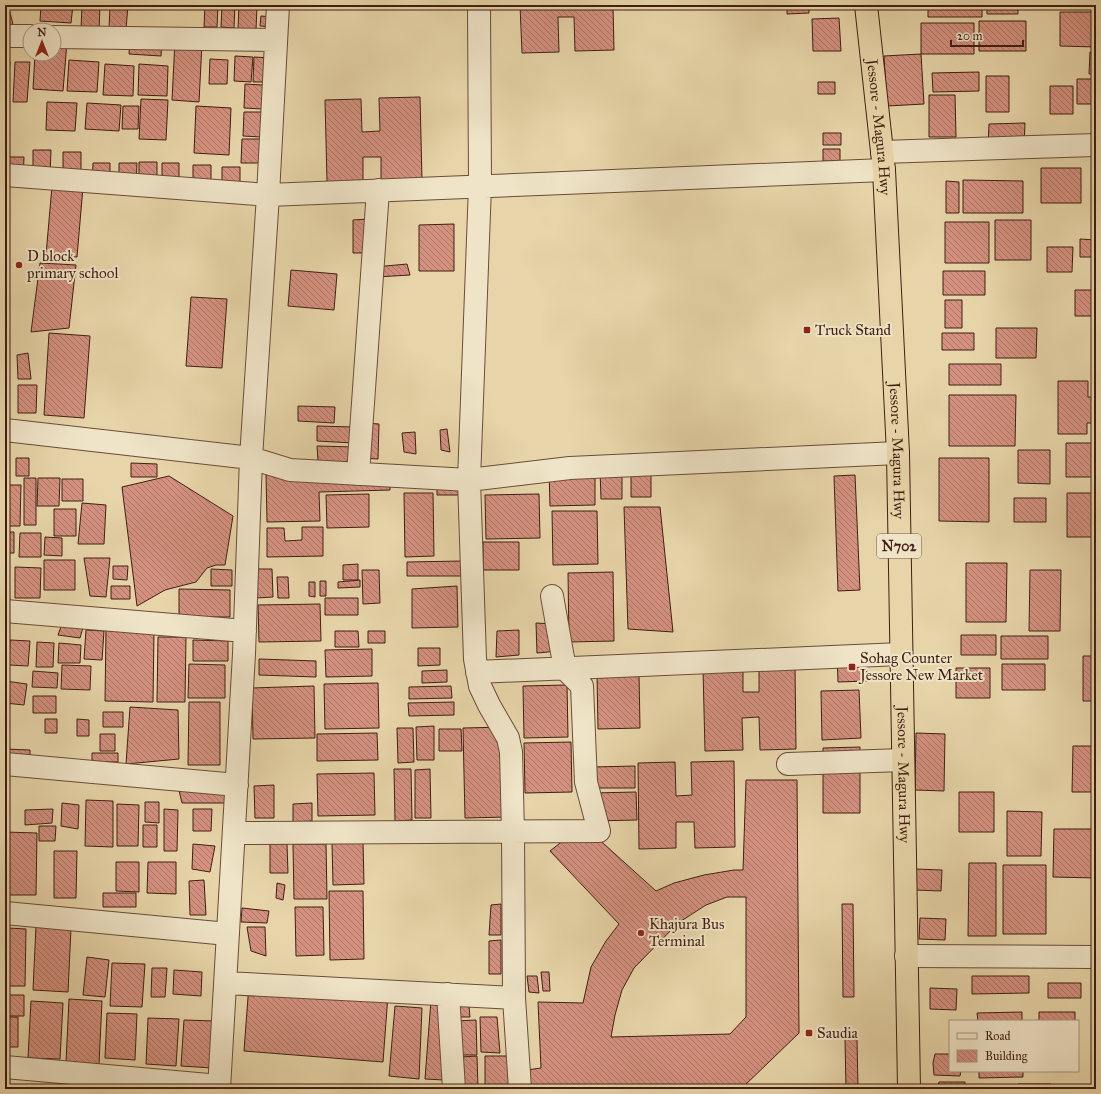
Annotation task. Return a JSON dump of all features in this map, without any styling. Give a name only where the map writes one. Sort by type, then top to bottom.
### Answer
[{"type":"highway","name":"Jessore - Magura Hwy","points":[[866,5],[883,161],[898,453],[909,1089]]},
{"type":"street","points":[[5,1067],[219,1088],[245,631],[251,458],[268,195],[278,5]]},
{"type":"street","points":[[479,5],[480,186],[469,480],[475,659],[480,686],[508,738],[511,752],[514,998],[520,1089]]},
{"type":"street","points":[[5,36],[22,36]]},
{"type":"street","points":[[62,37],[276,40]]},
{"type":"street","points":[[5,175],[268,195],[480,186],[883,161],[1096,145]]},
{"type":"street","points":[[358,474],[378,190]]},
{"type":"street","points":[[5,430],[251,458],[290,470],[469,480],[570,468],[898,453]]},
{"type":"street","points":[[234,833],[599,831],[586,782],[582,686],[565,669],[552,596]]},
{"type":"street","points":[[5,611],[245,631]]},
{"type":"street","points":[[477,672],[901,654]]},
{"type":"street","points":[[788,764],[903,760]]},
{"type":"street","points":[[5,764],[237,785]]},
{"type":"street","points":[[5,913],[228,934]]},
{"type":"street","points":[[906,956],[1096,957]]},
{"type":"street","points":[[226,983],[514,998]]},
{"type":"street","points":[[448,994],[454,1089]]},
{"type":"building","points":[[5,5],[8,5],[15,32],[5,31]]},
{"type":"building","points":[[41,5],[73,5],[71,23],[40,21]]},
{"type":"building","points":[[82,5],[100,5],[99,30],[81,29]]},
{"type":"building","points":[[110,5],[128,5],[126,30],[109,29]]},
{"type":"building","points":[[205,5],[218,5],[217,27],[204,27]]},
{"type":"building","points":[[222,5],[235,5],[234,28],[221,27]]},
{"type":"building","points":[[239,5],[257,5],[256,30],[238,29]]},
{"type":"building","points":[[520,5],[613,5],[614,50],[575,51],[574,17],[558,17],[559,52],[522,53]]},
{"type":"building","points":[[787,5],[809,5],[809,13],[787,14]]},
{"type":"building","points":[[928,5],[982,5],[982,17],[928,17]]},
{"type":"building","points":[[987,5],[1018,5],[1018,14],[987,14]]},
{"type":"building","points":[[1060,12],[1096,12],[1096,47],[1060,46]]},
{"type":"building","points":[[261,16],[273,17],[272,27],[260,26]]},
{"type":"building","points":[[839,18],[841,51],[813,51],[812,19]]},
{"type":"building","points":[[979,21],[1026,21],[1026,51],[979,51]]},
{"type":"building","points":[[921,23],[974,23],[974,54],[921,54]]},
{"type":"building","points":[[130,40],[162,42],[161,56],[129,54]]},
{"type":"building","points":[[175,41],[202,43],[199,102],[172,100]]},
{"type":"building","points":[[62,42],[67,42],[63,91],[33,89],[35,62],[62,62]]},
{"type":"building","points":[[1090,52],[1096,52],[1096,74],[1089,74]]},
{"type":"building","points":[[921,54],[924,104],[887,106],[884,56]]},
{"type":"building","points":[[235,56],[253,57],[251,82],[234,81]]},
{"type":"building","points":[[254,57],[272,58],[271,82],[253,82]]},
{"type":"building","points":[[210,59],[228,60],[227,84],[209,84]]},
{"type":"building","points":[[69,60],[99,62],[97,92],[67,91]]},
{"type":"building","points":[[5,62],[10,62],[7,102],[5,102]]},
{"type":"building","points":[[15,62],[30,62],[27,102],[13,102]]},
{"type":"building","points":[[105,64],[134,66],[133,96],[103,95]]},
{"type":"building","points":[[139,64],[168,66],[167,96],[138,95]]},
{"type":"building","points":[[979,72],[979,91],[933,92],[932,73]]},
{"type":"building","points":[[986,76],[1009,76],[1009,112],[986,112]]},
{"type":"building","points":[[1077,79],[1096,79],[1096,104],[1077,104]]},
{"type":"building","points":[[818,82],[835,82],[835,94],[818,94]]},
{"type":"building","points":[[245,84],[263,85],[262,109],[244,108]]},
{"type":"building","points":[[1050,86],[1073,86],[1073,114],[1050,114]]},
{"type":"building","points":[[929,95],[955,95],[956,137],[929,137]]},
{"type":"building","points":[[420,97],[422,180],[381,181],[381,157],[363,157],[363,182],[327,182],[325,100],[361,99],[362,132],[380,131],[379,98]]},
{"type":"building","points":[[141,99],[168,100],[166,140],[139,139]]},
{"type":"building","points":[[47,102],[77,103],[75,131],[46,130]]},
{"type":"building","points":[[87,103],[121,105],[119,131],[85,129]]},
{"type":"building","points":[[123,106],[139,106],[138,129],[122,129]]},
{"type":"building","points":[[196,106],[231,108],[229,155],[194,153]]},
{"type":"building","points":[[244,112],[262,112],[261,137],[243,136]]},
{"type":"building","points":[[1025,123],[1024,147],[988,147],[989,124]]},
{"type":"building","points":[[823,133],[841,133],[841,145],[823,145]]},
{"type":"building","points":[[242,139],[260,139],[259,163],[241,163]]},
{"type":"building","points":[[823,149],[840,149],[840,161],[823,161]]},
{"type":"building","points":[[33,150],[51,150],[50,174],[33,174]]},
{"type":"building","points":[[63,152],[81,152],[81,176],[63,176]]},
{"type":"building","points":[[6,157],[24,157],[23,181],[5,181]]},
{"type":"building","points":[[139,162],[157,162],[157,186],[139,186]]},
{"type":"building","points":[[93,163],[110,163],[110,187],[92,187]]},
{"type":"building","points":[[119,163],[137,163],[136,187],[119,187]]},
{"type":"building","points":[[162,163],[179,163],[179,187],[162,187]]},
{"type":"building","points":[[193,165],[211,165],[211,189],[193,189]]},
{"type":"building","points":[[222,167],[240,167],[240,192],[222,192]]},
{"type":"building","points":[[1041,168],[1081,168],[1081,203],[1041,203]]},
{"type":"building","points":[[963,180],[1023,181],[1023,213],[963,213]]},
{"type":"building","points":[[946,181],[959,182],[959,213],[946,213]]},
{"type":"building","points":[[52,186],[83,187],[77,257],[46,255]]},
{"type":"building","points":[[368,219],[368,253],[353,253],[353,220]]},
{"type":"building","points":[[995,220],[1031,220],[1031,260],[995,260]]},
{"type":"building","points":[[945,222],[989,222],[989,263],[945,263]]},
{"type":"building","points":[[454,224],[454,271],[419,271],[419,225]]},
{"type":"building","points":[[1080,239],[1096,240],[1096,257],[1080,257]]},
{"type":"building","points":[[1047,247],[1073,247],[1072,272],[1047,272]]},
{"type":"building","points":[[40,263],[76,265],[69,328],[31,332]]},
{"type":"building","points":[[407,264],[410,275],[376,277],[375,267]]},
{"type":"building","points":[[291,270],[337,274],[334,310],[288,306]]},
{"type":"building","points":[[943,271],[985,271],[985,295],[943,295]]},
{"type":"building","points":[[1075,290],[1096,290],[1096,316],[1075,316]]},
{"type":"building","points":[[191,297],[227,299],[222,368],[186,366]]},
{"type":"building","points":[[945,300],[962,300],[962,328],[945,328]]},
{"type":"building","points":[[996,328],[1037,328],[1036,358],[996,358]]},
{"type":"building","points":[[49,333],[90,336],[84,418],[44,415]]},
{"type":"building","points":[[942,333],[974,333],[974,350],[942,350]]},
{"type":"building","points":[[28,353],[31,379],[18,379],[17,355]]},
{"type":"building","points":[[949,364],[1001,364],[1001,385],[949,385]]},
{"type":"building","points":[[1058,381],[1088,381],[1088,397],[1096,397],[1096,423],[1087,423],[1087,434],[1058,434]]},
{"type":"building","points":[[18,385],[37,385],[36,413],[18,413]]},
{"type":"building","points":[[949,395],[1016,395],[1015,446],[949,446]]},
{"type":"building","points":[[298,406],[335,407],[334,423],[298,421]]},
{"type":"building","points":[[363,423],[379,424],[378,459],[360,458]]},
{"type":"building","points":[[317,426],[354,427],[353,443],[317,441]]},
{"type":"building","points":[[447,429],[450,452],[441,450],[440,430]]},
{"type":"building","points":[[415,432],[416,454],[404,452],[402,433]]},
{"type":"building","points":[[1066,443],[1096,443],[1096,477],[1066,477]]},
{"type":"building","points":[[317,446],[355,447],[353,462],[318,461]]},
{"type":"building","points":[[1018,450],[1050,450],[1050,484],[1018,483]]},
{"type":"building","points":[[16,458],[29,458],[29,476],[16,476]]},
{"type":"building","points":[[939,458],[989,458],[989,522],[939,521]]},
{"type":"building","points":[[131,463],[157,464],[157,477],[131,477]]},
{"type":"building","points":[[651,468],[651,497],[631,497],[631,469]]},
{"type":"building","points":[[549,470],[595,470],[595,505],[550,506]]},
{"type":"building","points":[[600,470],[622,470],[622,499],[601,499]]},
{"type":"building","points":[[390,472],[390,490],[319,492],[320,521],[267,522],[266,474]]},
{"type":"building","points":[[437,475],[459,475],[460,495],[437,495]]},
{"type":"building","points":[[855,475],[860,590],[838,591],[834,476]]},
{"type":"building","points":[[169,476],[233,516],[225,565],[216,565],[207,568],[196,582],[165,590],[137,606],[122,487]]},
{"type":"building","points":[[24,478],[36,478],[36,525],[24,525]]},
{"type":"building","points":[[38,478],[60,478],[59,506],[37,506]]},
{"type":"building","points":[[62,479],[83,479],[83,501],[62,501]]},
{"type":"building","points":[[7,485],[21,485],[20,526],[6,526]]},
{"type":"building","points":[[404,493],[433,493],[434,556],[405,557]]},
{"type":"building","points":[[1067,493],[1096,493],[1096,537],[1067,537]]},
{"type":"building","points":[[369,494],[369,527],[327,528],[326,495]]},
{"type":"building","points":[[539,494],[540,538],[486,539],[485,495]]},
{"type":"building","points":[[1014,498],[1046,498],[1046,522],[1014,522]]},
{"type":"building","points":[[82,503],[106,505],[104,544],[78,544]]},
{"type":"building","points":[[624,507],[660,507],[673,632],[628,629]]},
{"type":"building","points":[[54,509],[76,509],[76,536],[54,536]]},
{"type":"building","points":[[552,511],[597,511],[598,564],[553,565]]},
{"type":"building","points":[[302,527],[323,527],[323,556],[267,557],[267,528],[284,528],[285,541],[302,540]]},
{"type":"building","points":[[5,532],[14,532],[14,553],[5,553]]},
{"type":"building","points":[[20,533],[41,533],[41,557],[19,557]]},
{"type":"building","points":[[45,537],[62,538],[62,556],[44,555]]},
{"type":"building","points":[[483,542],[519,542],[519,570],[483,570]]},
{"type":"building","points":[[84,558],[110,558],[106,597],[90,596]]},
{"type":"building","points":[[44,560],[75,560],[75,590],[44,590]]},
{"type":"building","points":[[462,561],[463,576],[407,576],[407,562]]},
{"type":"building","points":[[5,563],[8,564],[8,601],[5,601]]},
{"type":"building","points":[[966,563],[1007,563],[1006,622],[966,622]]},
{"type":"building","points":[[358,564],[358,580],[343,580],[343,565]]},
{"type":"building","points":[[113,566],[128,566],[127,580],[113,579]]},
{"type":"building","points":[[15,567],[41,568],[40,598],[15,598]]},
{"type":"building","points":[[211,569],[232,570],[232,586],[211,586]]},
{"type":"building","points":[[255,569],[272,569],[273,597],[256,598]]},
{"type":"building","points":[[362,570],[379,570],[380,603],[363,604]]},
{"type":"building","points":[[1030,570],[1061,570],[1060,631],[1029,631]]},
{"type":"building","points":[[613,572],[614,641],[569,642],[568,573]]},
{"type":"building","points":[[277,577],[288,577],[289,598],[278,598]]},
{"type":"building","points":[[360,580],[360,587],[338,588],[338,582]]},
{"type":"building","points":[[320,581],[326,581],[326,596],[320,596]]},
{"type":"building","points":[[309,582],[315,582],[315,597],[309,596]]},
{"type":"building","points":[[111,586],[130,586],[130,599],[111,599]]},
{"type":"building","points":[[457,586],[458,627],[412,628],[412,589]]},
{"type":"building","points":[[179,589],[230,590],[230,617],[179,617]]},
{"type":"building","points":[[325,598],[358,598],[358,615],[325,615]]},
{"type":"building","points":[[320,604],[321,641],[259,642],[258,605]]},
{"type":"building","points":[[63,621],[84,624],[80,638],[58,635]]},
{"type":"building","points":[[536,623],[553,624],[558,651],[537,653]]},
{"type":"building","points":[[106,629],[154,630],[153,702],[105,701]]},
{"type":"building","points":[[86,630],[104,631],[102,660],[84,659]]},
{"type":"building","points":[[519,630],[519,655],[496,657],[497,631]]},
{"type":"building","points":[[335,631],[358,631],[359,647],[335,647]]},
{"type":"building","points":[[368,631],[385,631],[385,643],[368,643]]},
{"type":"building","points":[[961,635],[996,635],[996,655],[961,655]]},
{"type":"building","points":[[1001,636],[1048,636],[1048,659],[1001,659]]},
{"type":"building","points":[[158,637],[186,637],[185,702],[157,702]]},
{"type":"building","points":[[10,640],[30,641],[28,666],[9,665]]},
{"type":"building","points":[[193,640],[228,641],[228,661],[193,661]]},
{"type":"building","points":[[37,642],[54,643],[53,667],[36,667]]},
{"type":"building","points":[[59,643],[81,645],[80,663],[58,663]]},
{"type":"building","points":[[418,648],[440,648],[440,665],[418,666]]},
{"type":"building","points":[[372,649],[372,676],[326,677],[325,650]]},
{"type":"building","name":"Sohag Counter Jessore New Market","points":[[866,651],[867,681],[838,682],[837,652]]},
{"type":"building","points":[[1083,656],[1096,656],[1096,701],[1083,701]]},
{"type":"building","points":[[259,659],[316,661],[316,677],[259,675]]},
{"type":"building","points":[[189,664],[225,665],[225,698],[188,698]]},
{"type":"building","points":[[1002,664],[1045,664],[1045,690],[1002,690]]},
{"type":"building","points":[[62,665],[91,666],[90,690],[61,689]]},
{"type":"building","points":[[795,668],[796,749],[760,750],[759,717],[742,718],[743,750],[705,751],[703,669],[743,669],[743,692],[759,692],[759,669]]},
{"type":"building","points":[[956,668],[990,668],[990,698],[956,698]]},
{"type":"building","points":[[447,670],[447,682],[422,683],[422,671]]},
{"type":"building","points":[[33,671],[58,673],[57,688],[32,687]]},
{"type":"building","points":[[639,674],[640,728],[598,729],[597,675]]},
{"type":"building","points":[[5,681],[27,684],[24,705],[5,703]]},
{"type":"building","points":[[378,683],[379,728],[325,729],[324,684]]},
{"type":"building","points":[[567,685],[568,737],[524,738],[523,686]]},
{"type":"building","points":[[314,686],[315,738],[253,739],[252,688]]},
{"type":"building","points":[[451,686],[452,698],[409,699],[409,687]]},
{"type":"building","points":[[859,690],[861,738],[822,740],[821,691]]},
{"type":"building","points":[[33,696],[56,696],[56,713],[33,713]]},
{"type":"building","points":[[189,702],[220,702],[220,765],[188,765]]},
{"type":"building","points":[[454,702],[454,715],[409,716],[408,703]]},
{"type":"building","points":[[130,707],[178,710],[179,759],[126,764]]},
{"type":"building","points":[[103,712],[123,712],[123,727],[103,727]]},
{"type":"building","points":[[45,719],[57,719],[57,733],[45,733]]},
{"type":"building","points":[[77,719],[89,720],[89,736],[77,736]]},
{"type":"building","points":[[434,726],[434,760],[417,760],[416,727]]},
{"type":"building","points":[[507,727],[508,817],[465,818],[463,728]]},
{"type":"building","points":[[397,728],[413,728],[414,762],[398,763]]},
{"type":"building","points":[[439,729],[461,729],[462,751],[439,751]]},
{"type":"building","points":[[377,733],[378,760],[317,761],[317,734]]},
{"type":"building","points":[[916,733],[945,734],[944,791],[915,790]]},
{"type":"building","points":[[100,734],[115,734],[115,751],[100,751]]},
{"type":"building","points":[[571,742],[572,792],[525,793],[524,743]]},
{"type":"building","points":[[1073,746],[1096,746],[1096,792],[1072,792]]},
{"type":"building","points":[[860,747],[860,813],[823,813],[823,748]]},
{"type":"building","points":[[5,749],[30,750],[30,769],[5,769]]},
{"type":"building","points":[[92,753],[118,753],[118,762],[92,762]]},
{"type":"building","points":[[734,761],[735,847],[695,848],[694,822],[676,822],[676,848],[639,849],[638,763],[675,762],[676,796],[692,795],[691,762]]},
{"type":"building","points":[[635,766],[635,788],[593,788],[593,767]]},
{"type":"building","points":[[394,769],[411,769],[412,820],[395,821]]},
{"type":"building","points":[[430,769],[431,818],[415,818],[415,770]]},
{"type":"building","points":[[374,773],[375,815],[318,816],[317,774]]},
{"type":"building","points":[[176,778],[228,780],[227,803],[182,803]]},
{"type":"building","name":"Khajura Bus Terminal","points":[[746,780],[797,780],[799,1033],[741,1089],[527,1089],[527,1070],[541,1068],[538,1002],[583,1003],[591,967],[606,941],[619,924],[550,851],[583,825],[656,891],[674,883],[704,875],[743,870]],"holes":[[[727,897],[746,897],[746,1017],[730,1034],[611,1037],[622,990],[634,968],[678,923],[706,905]]]},
{"type":"building","points":[[274,785],[274,818],[255,818],[254,786]]},
{"type":"building","points":[[636,792],[637,820],[593,821],[593,793]]},
{"type":"building","points":[[959,792],[994,792],[994,832],[959,832]]},
{"type":"building","points":[[86,800],[113,801],[113,847],[85,846]]},
{"type":"building","points":[[145,802],[159,802],[159,823],[145,822]]},
{"type":"building","points":[[62,803],[79,805],[78,829],[61,826]]},
{"type":"building","points":[[312,803],[312,821],[293,822],[293,804]]},
{"type":"building","points":[[117,804],[139,805],[138,846],[117,846]]},
{"type":"building","points":[[53,809],[52,823],[25,825],[25,810]]},
{"type":"building","points":[[164,809],[178,810],[177,851],[164,851]]},
{"type":"building","points":[[193,809],[212,809],[211,831],[193,831]]},
{"type":"building","points":[[1007,811],[1042,812],[1041,856],[1007,856]]},
{"type":"building","points":[[143,825],[157,825],[157,847],[143,847]]},
{"type":"building","points":[[39,826],[56,826],[55,841],[39,841]]},
{"type":"building","points":[[1054,829],[1096,829],[1096,878],[1053,877]]},
{"type":"building","points":[[5,832],[37,833],[36,895],[5,895]]},
{"type":"building","points":[[363,842],[364,884],[333,885],[332,843]]},
{"type":"building","points":[[193,844],[215,846],[210,872],[192,869]]},
{"type":"building","points":[[270,844],[287,844],[288,873],[270,873]]},
{"type":"building","points":[[293,844],[326,844],[327,899],[294,899]]},
{"type":"building","points":[[54,851],[77,851],[76,898],[54,898]]},
{"type":"building","points":[[116,862],[139,862],[139,892],[116,891]]},
{"type":"building","points":[[148,862],[176,862],[176,894],[147,893]]},
{"type":"building","points":[[969,863],[996,863],[996,936],[968,936]]},
{"type":"building","points":[[1003,865],[1046,865],[1046,934],[1003,934]]},
{"type":"building","points":[[916,869],[942,870],[941,891],[915,890]]},
{"type":"building","points":[[204,880],[206,915],[190,915],[189,881]]},
{"type":"building","points":[[277,883],[285,885],[283,900],[276,898]]},
{"type":"building","points":[[329,891],[363,891],[364,959],[330,960]]},
{"type":"building","points":[[103,893],[136,893],[136,907],[103,907]]},
{"type":"building","points":[[501,904],[501,935],[489,935],[491,905]]},
{"type":"building","points":[[842,904],[853,904],[854,997],[843,997]]},
{"type":"building","points":[[295,907],[323,907],[324,955],[296,956]]},
{"type":"building","points":[[242,908],[269,911],[267,923],[241,922]]},
{"type":"building","points":[[920,918],[946,919],[945,940],[919,939]]},
{"type":"building","points":[[36,926],[71,928],[68,992],[33,990]]},
{"type":"building","points":[[247,927],[265,927],[266,956],[251,951]]},
{"type":"building","points":[[8,928],[26,929],[25,986],[7,986]]},
{"type":"building","points":[[501,940],[501,974],[489,974],[489,941]]},
{"type":"building","points":[[87,957],[109,960],[105,997],[83,995]]},
{"type":"building","points":[[112,963],[145,964],[142,1007],[110,1006]]},
{"type":"building","points":[[152,968],[167,968],[165,997],[151,997]]},
{"type":"building","points":[[174,970],[202,972],[201,996],[173,994]]},
{"type":"building","points":[[541,972],[549,972],[550,991],[543,991]]},
{"type":"building","points":[[527,976],[537,976],[539,993],[529,992]]},
{"type":"building","points":[[972,976],[1029,976],[1029,993],[972,994]]},
{"type":"building","points":[[1048,983],[1081,983],[1081,998],[1048,998]]},
{"type":"building","points":[[249,984],[388,995],[383,1062],[244,1051]]},
{"type":"building","points":[[930,988],[957,989],[956,1010],[930,1009]]},
{"type":"building","points":[[5,995],[24,995],[24,1016],[5,1016]]},
{"type":"building","points":[[69,999],[102,1001],[99,1064],[66,1062]]},
{"type":"building","points":[[431,1000],[450,1002],[444,1080],[425,1079]]},
{"type":"building","points":[[31,1001],[63,1003],[60,1059],[28,1058]]},
{"type":"building","points":[[395,1006],[422,1008],[419,1079],[389,1076]]},
{"type":"building","points":[[469,1006],[470,1017],[453,1017],[453,1007]]},
{"type":"building","points":[[1094,1011],[1096,1011],[1096,1073],[1094,1073]]},
{"type":"building","points":[[1022,1012],[1022,1020],[978,1020],[977,1013]]},
{"type":"building","points":[[1039,1012],[1075,1012],[1075,1020],[1039,1020]]},
{"type":"building","points":[[107,1013],[137,1014],[135,1060],[105,1058]]},
{"type":"building","points":[[5,1017],[18,1017],[18,1047],[5,1047]]},
{"type":"building","points":[[480,1017],[497,1017],[500,1053],[481,1052]]},
{"type":"building","points":[[148,1018],[179,1019],[176,1066],[146,1064]]},
{"type":"building","points":[[184,1020],[214,1021],[212,1068],[181,1066]]},
{"type":"building","points":[[476,1020],[477,1055],[455,1055],[454,1021]]},
{"type":"building","points":[[845,1039],[857,1039],[858,1089],[846,1089]]},
{"type":"building","points":[[935,1054],[949,1054],[949,1072],[961,1072],[960,1076],[934,1075],[933,1063]]},
{"type":"building","points":[[477,1056],[478,1089],[461,1089],[461,1057]]},
{"type":"building","points":[[485,1056],[517,1056],[517,1089],[485,1089]]},
{"type":"building","points":[[979,1072],[1023,1072],[1023,1077],[979,1078]]},
{"type":"building","points":[[939,1082],[965,1082],[965,1089],[937,1089]]},
{"type":"building","points":[[1018,1084],[1051,1084],[1051,1089],[1018,1089]]},
{"type":"place","name":"D block primary school","points":[[19,265]]},
{"type":"place","name":"Truck Stand","points":[[807,330]]},
{"type":"place","name":"Sohag Counter Jessore New Market","points":[[852,667]]},
{"type":"place","name":"Khajura Bus Terminal","points":[[641,933]]},
{"type":"place","name":"Saudia","points":[[809,1033]]}]
